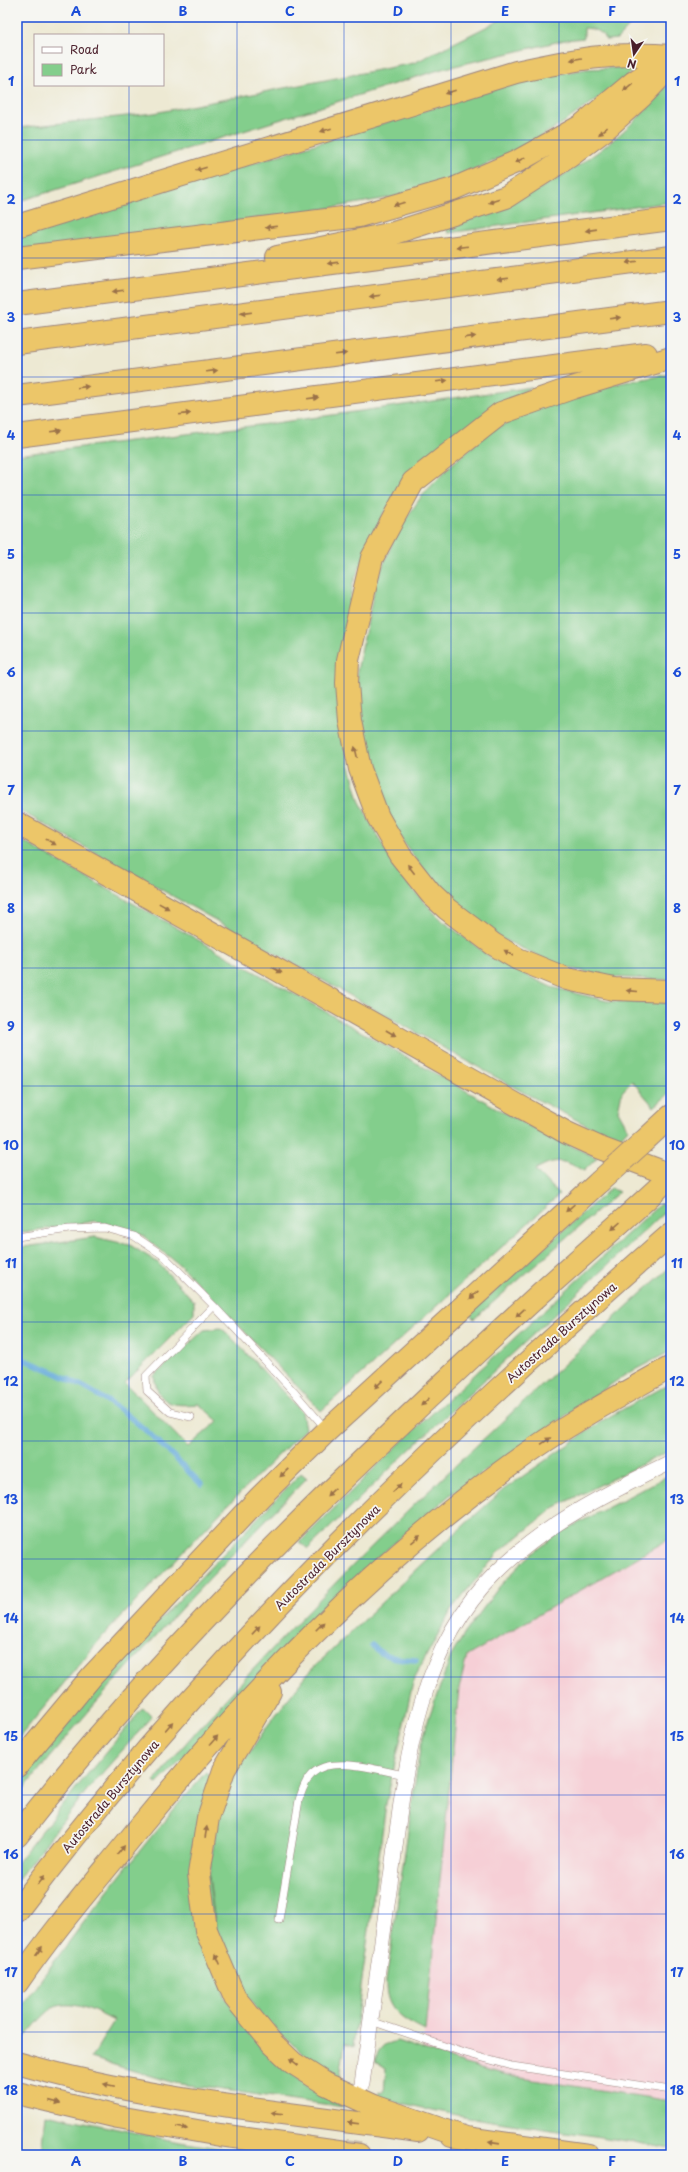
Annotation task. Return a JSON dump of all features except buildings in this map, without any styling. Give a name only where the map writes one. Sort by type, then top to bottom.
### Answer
[{"type":"highway","points":[[17,226],[516,72],[577,59],[614,54],[671,56]]},
{"type":"highway","points":[[17,258],[359,216],[453,189],[518,161],[581,126],[634,82],[671,56]]},
{"type":"highway","points":[[157,286],[292,254],[394,234],[506,197],[570,156],[602,132],[642,96],[671,65]]},
{"type":"highway","points":[[17,304],[671,219]]},
{"type":"highway","points":[[17,343],[671,258]]},
{"type":"highway","points":[[17,396],[671,311]]},
{"type":"highway","points":[[17,436],[671,351]]},
{"type":"highway","points":[[671,358],[572,388],[501,413],[412,482],[372,558],[348,660],[347,683],[353,739],[360,769],[378,817],[400,856],[436,899],[469,927],[493,944],[544,971],[567,979],[614,989],[671,991]]},
{"type":"highway","points":[[17,823],[562,1129],[600,1148],[671,1176],[532,1301],[283,1537],[154,1672],[91,1745],[17,1836]]},
{"type":"highway","points":[[17,1766],[92,1676],[177,1583],[260,1497],[327,1431],[671,1116]]},
{"type":"highway","name":"Autostrada Bursztynowa","points":[[17,1911],[115,1788],[195,1695],[280,1604],[368,1515],[521,1369],[671,1234]]},
{"type":"highway","points":[[17,1983],[40,1949],[182,1776],[293,1654],[345,1602],[398,1553],[458,1504],[513,1463],[584,1415],[671,1367]]},
{"type":"highway","points":[[293,1654],[224,1770],[208,1818],[199,1874],[206,1930],[235,1998],[272,2043],[293,2063],[326,2084],[374,2106],[466,2138]]},
{"type":"highway","points":[[24,2065],[147,2093],[229,2106],[588,2155]]},
{"type":"highway","points":[[17,2093],[126,2118],[220,2135],[359,2155]]},
{"type":"street","points":[[362,2084],[406,1775],[418,1713],[429,1680],[443,1650],[465,1611],[494,1575],[531,1540],[570,1515],[671,1462]]},
{"type":"lane","points":[[17,1237],[69,1229],[105,1228],[134,1236],[164,1256],[214,1306],[290,1387],[327,1431]]},
{"type":"lane","points":[[191,1417],[170,1412],[147,1391],[146,1376],[214,1306]]},
{"type":"lane","points":[[279,1920],[299,1800],[304,1784],[313,1773],[327,1765],[343,1764],[406,1775]]},
{"type":"lane","points":[[371,2021],[465,2053],[512,2066],[671,2090]]},
{"type":"shaded area","points":[[671,1538],[671,2116],[420,2084],[459,1689],[467,1656]]},
{"type":"green space","points":[[506,17],[638,17],[617,39],[606,40],[602,34],[597,31],[584,28],[584,38],[565,40],[442,69],[17,202],[17,128],[154,113],[414,63]]},
{"type":"green space","points":[[636,67],[624,80],[560,125],[517,150],[457,178],[399,196],[337,207],[17,252],[17,235],[525,80],[586,69]]},
{"type":"green space","points":[[671,80],[671,142],[669,148],[671,151],[671,202],[448,233],[446,228],[478,217],[540,188],[570,171],[598,152],[625,130],[649,106]]},
{"type":"green space","points":[[671,374],[671,472],[667,497],[671,499],[670,980],[610,977],[563,967],[502,939],[441,894],[397,833],[373,779],[360,732],[357,671],[376,582],[397,532],[421,497],[450,466],[492,430],[540,408],[609,385]]},
{"type":"green space","points":[[532,387],[480,417],[422,466],[383,514],[353,583],[338,665],[340,730],[359,800],[396,871],[440,919],[493,959],[551,987],[607,1001],[671,1003],[671,1092],[654,1107],[632,1081],[622,1092],[618,1111],[628,1129],[617,1141],[519,1090],[17,809],[17,455],[275,423]]},
{"type":"green space","points":[[17,838],[525,1124],[597,1158],[584,1171],[565,1162],[548,1163],[535,1170],[559,1195],[321,1411],[181,1266],[142,1235],[95,1221],[17,1233]]},
{"type":"green space","points":[[611,1188],[619,1192],[474,1319],[469,1314]]},
{"type":"green space","points":[[660,1204],[670,1207],[406,1453],[308,1549],[300,1542],[398,1445]]},
{"type":"green space","points":[[95,1237],[130,1245],[157,1262],[194,1301],[194,1314],[125,1383],[188,1447],[218,1421],[199,1404],[181,1405],[168,1402],[163,1399],[156,1386],[154,1376],[204,1330],[221,1328],[229,1335],[302,1412],[305,1429],[224,1509],[102,1637],[17,1740],[17,1248]]},
{"type":"green space","points":[[671,1266],[671,1351],[625,1375],[450,1495],[347,1584],[307,1623],[179,1762],[157,1784],[154,1782],[226,1698],[271,1650],[417,1502]]},
{"type":"green space","points":[[671,1383],[671,1450],[555,1507],[499,1552],[453,1607],[414,1678],[386,1804],[353,2046],[345,2043],[340,2077],[302,2053],[259,2013],[232,1976],[216,1930],[209,1877],[217,1821],[232,1778],[268,1725],[308,1673],[429,1557],[503,1490],[605,1419]]},
{"type":"green space","points":[[301,1473],[307,1478],[194,1594],[86,1714],[17,1797],[17,1784],[127,1654]]},
{"type":"green space","points":[[671,1474],[671,1538],[467,1656],[459,1689],[425,2031],[402,2018],[396,2012],[388,1999],[386,1981],[420,1749],[430,1714],[451,1656],[465,1633],[499,1587],[526,1559],[556,1535]]},
{"type":"green space","points":[[143,1708],[152,1717],[88,1789],[17,1880],[17,1862]]},
{"type":"green space","points":[[206,1772],[211,1777],[200,1813],[224,1996],[261,2048],[306,2086],[344,2107],[174,2083],[91,2058],[114,2021],[95,2011],[80,2006],[58,2006],[40,2019],[25,2037],[17,2035],[17,2012],[109,1890]]},
{"type":"green space","points":[[397,2041],[465,2064],[515,2077],[671,2101],[671,2149],[635,2142],[451,2114],[379,2097],[380,2091],[384,2092],[386,2068],[375,2062],[376,2057],[382,2048]]},
{"type":"green space","points":[[46,2114],[180,2142],[263,2155],[42,2155]]},
{"type":"waterway","points":[[17,1357],[65,1377],[110,1402],[145,1430],[201,1484]]},
{"type":"waterway","points":[[372,1645],[381,1653],[386,1655],[416,1660]]},
{"type":"tunnel","points":[[352,2155],[361,2091]]}]
